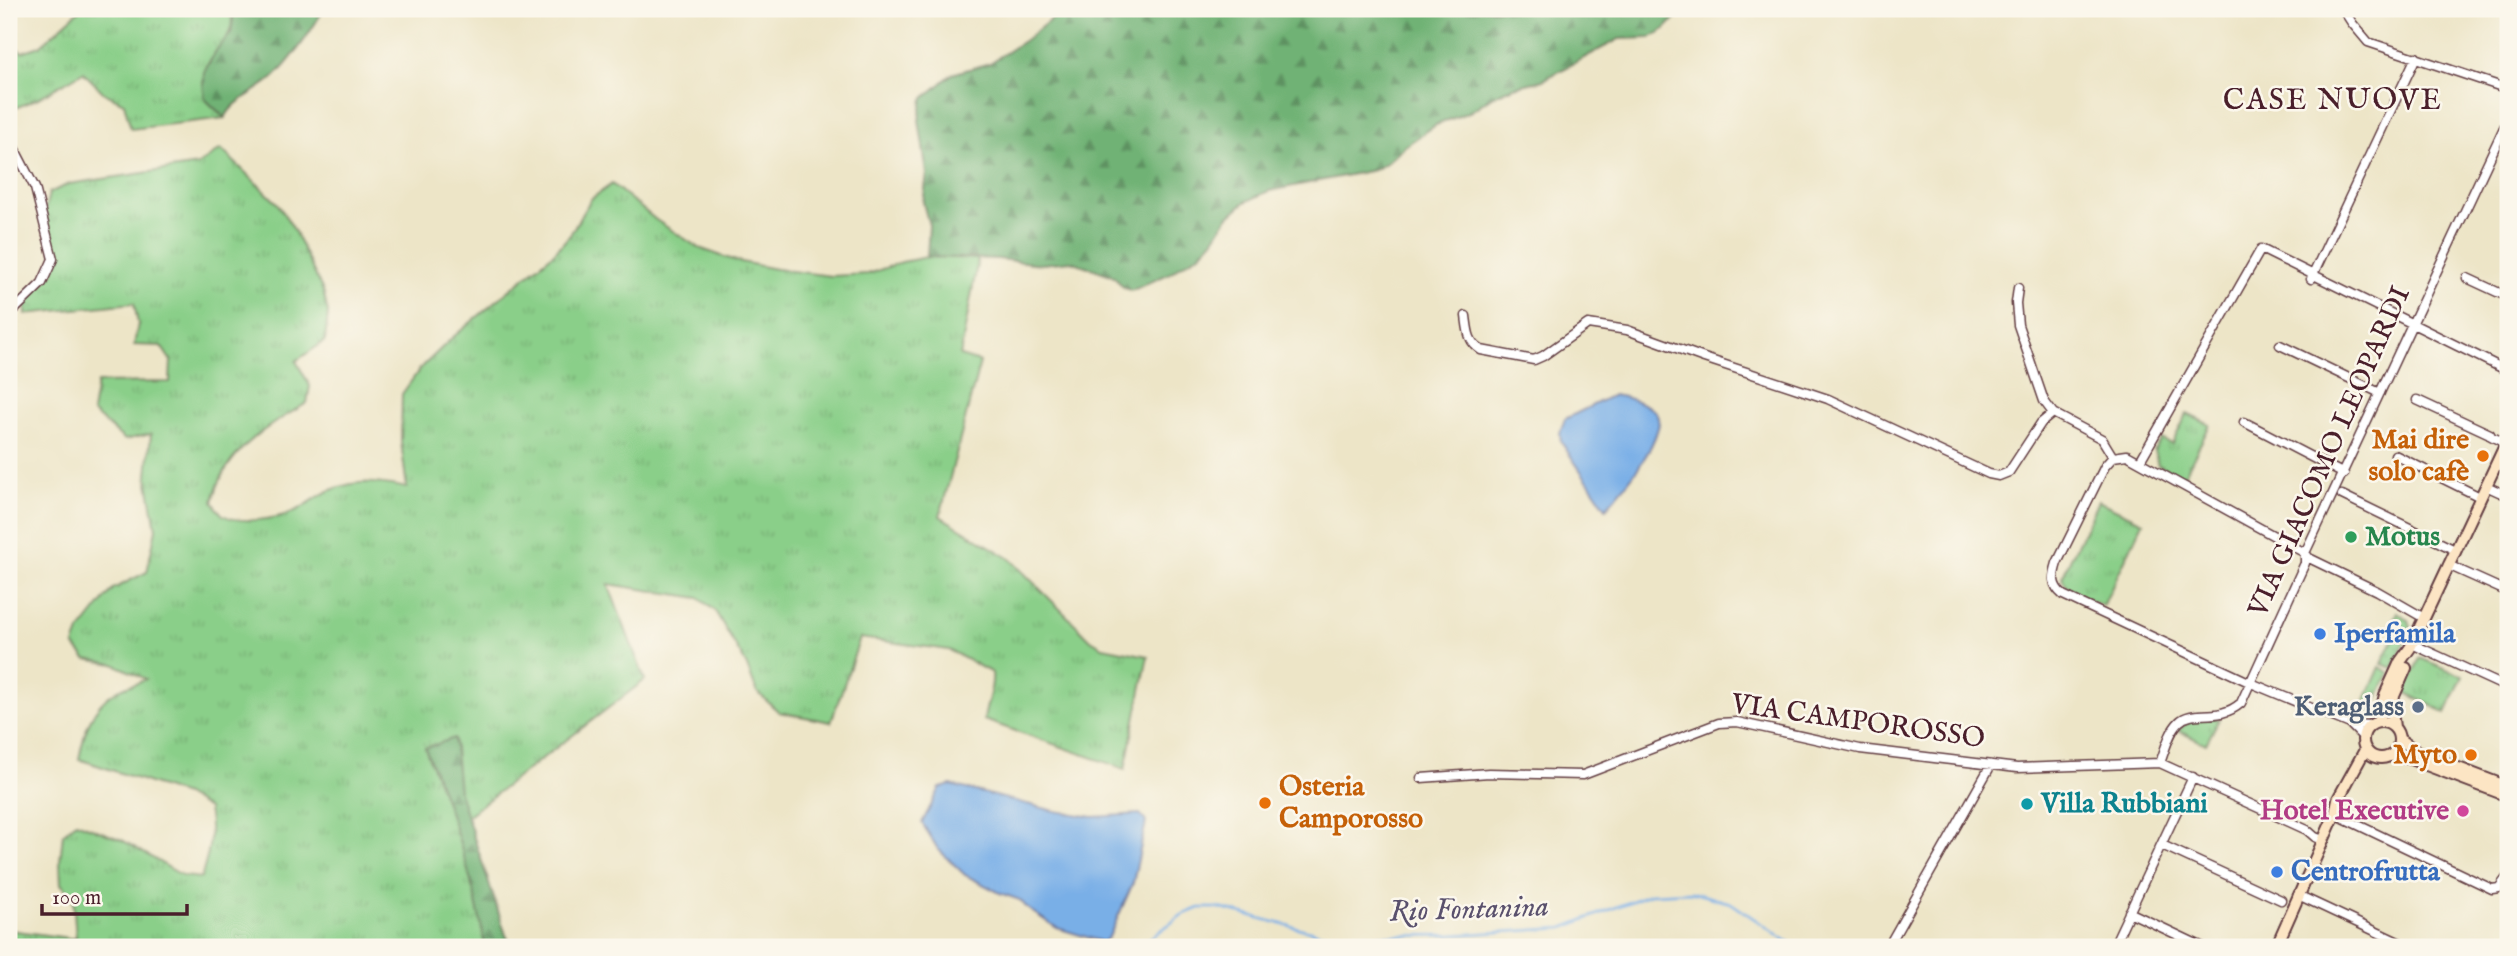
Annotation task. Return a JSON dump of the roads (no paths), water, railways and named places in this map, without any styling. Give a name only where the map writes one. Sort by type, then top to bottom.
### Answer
[{"type":"street","points":[[2343,9],[2368,42],[2508,89]]},
{"type":"street","points":[[2312,277],[2416,57]]},
{"type":"street","name":"VIA GIACOMO LEOPARDI","points":[[2160,763],[2179,721],[2186,717],[2220,715],[2241,704],[2305,563],[2305,553],[2508,119]]},
{"type":"street","points":[[9,138],[35,187],[53,258],[42,284],[9,314]]},
{"type":"street","points":[[2140,461],[2261,249],[2312,277],[2508,371]]},
{"type":"street","points":[[2467,278],[2508,297]]},
{"type":"street","points":[[2018,288],[2016,303],[2020,332],[2039,390],[2053,412],[2102,439],[2113,457]]},
{"type":"street","points":[[1466,316],[1469,337],[1474,345],[1481,349],[1534,360],[1588,324],[1627,330],[1828,399],[1989,474],[1999,476],[2009,472],[2041,423],[2053,412]]},
{"type":"street","points":[[2280,345],[2380,393]]},
{"type":"street","points":[[2363,737],[2374,724],[2400,662],[2411,646],[2507,441],[2417,400]]},
{"type":"street","points":[[2244,422],[2344,474]]},
{"type":"street","points":[[2394,727],[2386,723],[2350,724],[2251,683],[2073,600],[2057,590],[2053,579],[2057,563],[2105,466],[2113,457],[2127,455],[2305,553],[2309,558],[2377,591],[2424,618]]},
{"type":"street","points":[[2395,455],[2480,498]]},
{"type":"street","points":[[9,458],[9,467]]},
{"type":"street","points":[[2486,486],[2508,496]]},
{"type":"street","points":[[2342,495],[2455,551]]},
{"type":"street","points":[[2448,565],[2508,592]]},
{"type":"street","points":[[2411,646],[2508,688]]},
{"type":"street","points":[[2411,646],[2407,666],[2391,703],[2394,727],[2399,739],[2419,753],[2508,787]]},
{"type":"street","name":"VIA CAMPOROSSO","points":[[1421,778],[1489,773],[1584,775],[1728,721],[1860,749],[2017,768],[2160,763],[2323,840]]},
{"type":"street","points":[[2350,724],[2363,737],[2365,750],[2371,756],[2386,757],[2398,748],[2399,739]]},
{"type":"street","points":[[2335,814],[2339,799],[2365,750]]},
{"type":"street","points":[[2276,947],[2335,814],[2358,775],[2372,763],[2397,755],[2508,796]]},
{"type":"street","points":[[1888,947],[1991,765]]},
{"type":"street","points":[[2113,947],[2193,777]]},
{"type":"street","points":[[2335,814],[2492,889],[2500,888],[2508,876]]},
{"type":"street","points":[[2162,845],[2281,900]]},
{"type":"street","points":[[2298,894],[2409,947]]},
{"type":"street","points":[[2129,912],[2203,947]]},
{"type":"water","points":[[1613,395],[1636,400],[1651,408],[1656,412],[1659,424],[1643,460],[1606,508],[1561,442],[1560,433],[1565,419]]},
{"type":"water","points":[[951,785],[1055,811],[1093,817],[1140,814],[1146,822],[1133,883],[1109,937],[1103,942],[1057,928],[1028,909],[1020,900],[965,875],[938,849],[922,823],[940,788]]},
{"type":"waterway","name":"Rio Fontanina","points":[[1138,947],[1182,915],[1199,908],[1219,908],[1322,934],[1452,935],[1563,928],[1650,894],[1691,892],[1731,903],[1796,947]]},
{"type":"waterway","name":"Rio Fontanina","points":[[1103,942],[1106,947]]},
{"type":"place","name":"Mai dire solo cafè","points":[[2483,456]]},
{"type":"place","name":"Motus","points":[[2351,537]]},
{"type":"place","name":"Iperfamila","points":[[2320,634]]},
{"type":"place","name":"Keraglass","points":[[2418,707]]},
{"type":"place","name":"Myto","points":[[2471,755]]},
{"type":"place","name":"Osteria Camporosso","points":[[1265,803]]},
{"type":"place","name":"Villa Rubbiani","points":[[2027,804]]},
{"type":"place","name":"Hotel Executive","points":[[2463,811]]},
{"type":"place","name":"Centrofrutta","points":[[2277,872]]},
{"type":"district","name":"CASE NUOVE","points":[[2333,101]]}]
